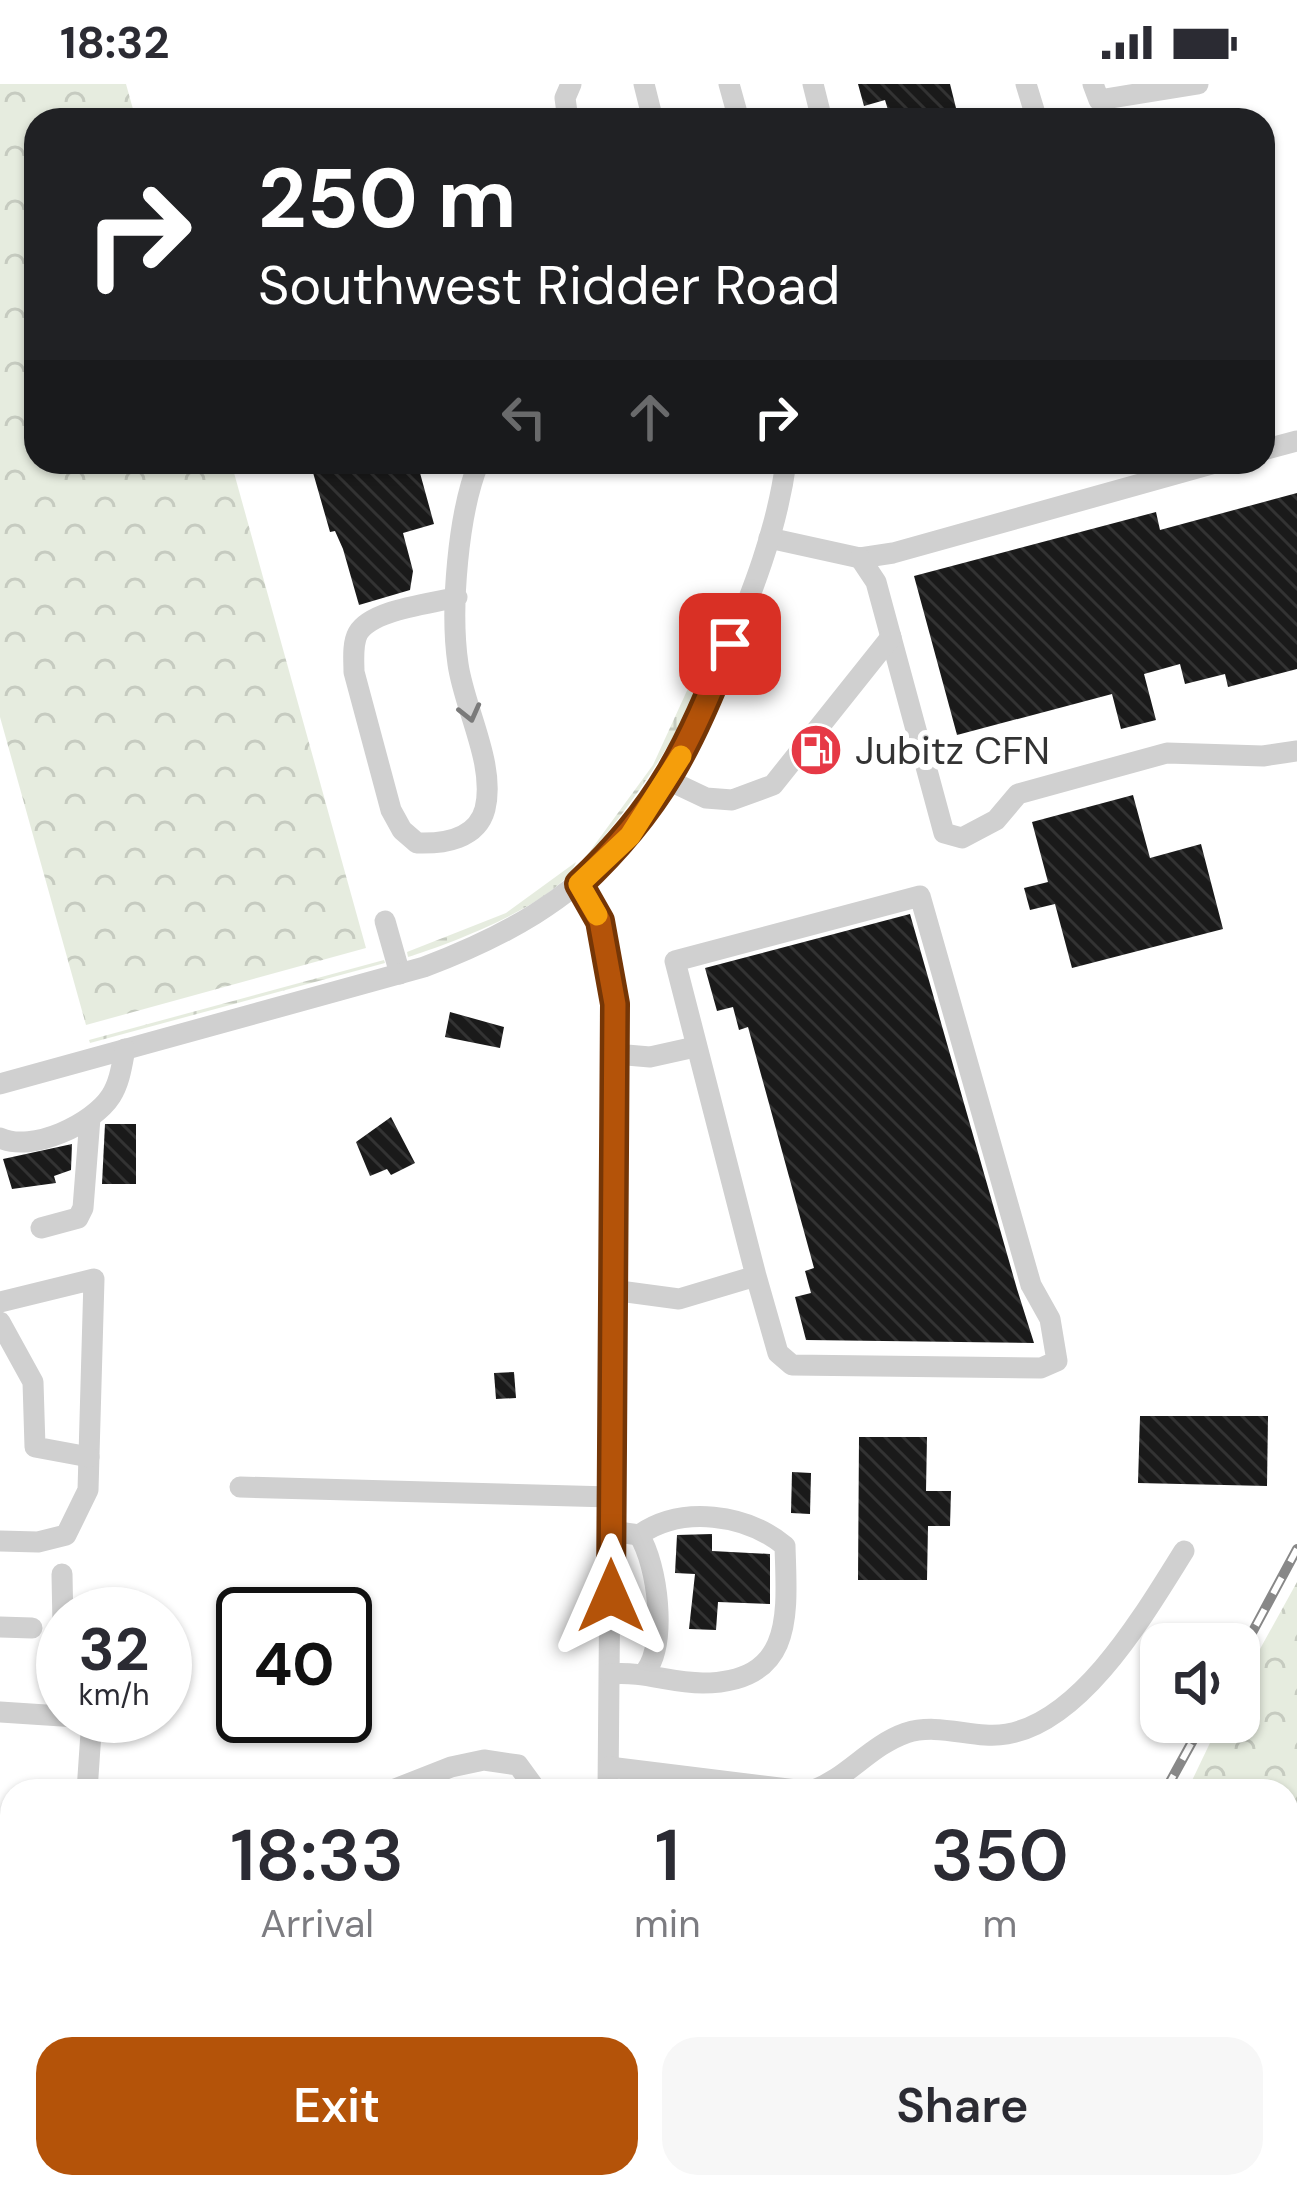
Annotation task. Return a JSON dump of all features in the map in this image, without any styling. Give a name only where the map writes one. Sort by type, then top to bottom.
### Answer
[{"type":"street","points":[[1094,84],[1099,100],[1198,84]]},
{"type":"street","points":[[457,597],[372,620],[358,633],[354,650],[355,672],[392,810],[402,830],[417,843],[461,838],[477,826],[486,807],[486,780],[458,666],[457,597],[475,474]]},
{"type":"street","points":[[0,1084],[400,974],[481,946],[528,921],[579,884],[630,836],[668,780],[711,690],[770,538],[783,474]]},
{"type":"street","points":[[770,538],[860,559],[1175,474]]},
{"type":"street","points":[[860,559],[876,583],[936,818],[944,832],[962,838],[996,820],[1018,794],[1167,753],[1263,756],[1297,751]]},
{"type":"street","points":[[668,780],[706,798],[732,800],[773,785],[891,637]]},
{"type":"street","points":[[579,884],[607,947],[615,1054],[608,1779]]},
{"type":"street","points":[[920,896],[1031,1285],[1050,1319],[1057,1361],[1041,1368],[792,1365],[778,1353],[756,1276],[674,969],[680,956],[920,896]]},
{"type":"street","points":[[385,921],[400,974]]},
{"type":"street","points":[[615,1054],[650,1057],[694,1047]]},
{"type":"street","points":[[0,1138],[11,1143],[46,1137],[90,1118],[110,1098],[125,1049]]},
{"type":"street","points":[[41,1228],[78,1218],[83,1208],[90,1118]]},
{"type":"street","points":[[612,1290],[679,1299],[756,1276]]},
{"type":"street","points":[[0,1302],[94,1279],[88,1490],[66,1535],[38,1542],[0,1541]]},
{"type":"street","points":[[0,1322],[33,1382],[35,1447],[89,1457]]},
{"type":"street","points":[[239,1487],[611,1497]]},
{"type":"street","points":[[610,1674],[646,1671],[707,1683],[755,1670],[779,1649],[788,1618],[785,1546],[760,1526],[727,1517],[657,1522],[639,1535],[611,1531]]},
{"type":"street","points":[[639,1535],[653,1574],[656,1657],[646,1671]]},
{"type":"street","points":[[840,1779],[863,1757],[907,1732],[950,1729],[1002,1736],[1046,1724],[1133,1630],[1184,1551]]},
{"type":"street","points":[[62,1574],[62,1587]]},
{"type":"street","points":[[0,1627],[32,1628]]},
{"type":"street","points":[[0,1712],[36,1714]]},
{"type":"street","points":[[88,1779],[90,1743]]},
{"type":"street","points":[[426,1779],[484,1760],[518,1765],[528,1779]]},
{"type":"street","points":[[608,1767],[708,1779]]},
{"type":"green space","points":[[0,84],[126,84],[133,108],[24,108],[24,474],[234,474],[366,948],[86,1025],[0,717]]},
{"type":"green space","points":[[701,660],[699,679],[676,732],[638,792],[585,858],[653,765]]},
{"type":"green space","points":[[576,862],[567,877],[528,906],[408,957],[407,952],[506,913]]},
{"type":"green space","points":[[384,960],[385,963],[89,1040]]},
{"type":"green space","points":[[1297,1582],[1297,1779],[1193,1779],[1210,1743],[1260,1743],[1260,1649]]},
{"type":"building","points":[[858,84],[950,84],[956,108],[887,108],[885,100],[864,106]]},
{"type":"building","points":[[313,474],[420,474],[434,524],[403,533],[413,571],[410,590],[359,605],[343,549],[335,531],[330,532]]},
{"type":"building","points":[[1297,493],[1297,669],[1228,687],[1225,674],[1185,684],[1180,664],[1144,674],[1156,720],[1121,729],[1112,694],[957,735],[914,576],[1156,512],[1160,530]]},
{"type":"building","points":[[1133,795],[1150,858],[1201,844],[1223,929],[1072,968],[1055,904],[1030,910],[1024,888],[1048,882],[1032,822]]},
{"type":"building","points":[[910,914],[1034,1343],[806,1340],[795,1297],[811,1293],[805,1271],[814,1268],[748,1027],[739,1030],[733,1007],[717,1011],[705,968]]},
{"type":"building","points":[[450,1012],[504,1027],[500,1048],[445,1037]]},
{"type":"building","points":[[391,1117],[415,1163],[391,1175],[387,1169],[370,1176],[356,1142]]},
{"type":"building","points":[[105,1124],[136,1124],[136,1184],[102,1184]]},
{"type":"building","points":[[72,1144],[71,1170],[54,1176],[56,1183],[12,1189],[3,1159]]},
{"type":"building","points":[[514,1372],[516,1398],[496,1399],[494,1373]]},
{"type":"building","points":[[1140,1416],[1268,1416],[1267,1486],[1138,1483]]},
{"type":"building","points":[[859,1437],[927,1437],[926,1491],[951,1491],[950,1526],[928,1526],[927,1580],[858,1580]]},
{"type":"building","points":[[792,1472],[811,1473],[810,1514],[791,1513]]},
{"type":"building","points":[[712,1534],[712,1551],[770,1554],[770,1604],[718,1602],[716,1630],[689,1629],[695,1574],[675,1573],[677,1535]]},
{"type":"railway","points":[[1257,1623],[1297,1549]]},
{"type":"railway","points":[[1172,1779],[1191,1743]]},
{"type":"slow traffic","points":[[597,915],[579,884],[630,836],[681,756]]},
{"type":"place","name":"Jubitz CFN","points":[[816,750]]},
{"type":"route","points":[[611,1596],[615,1004],[600,921],[579,884],[630,836],[668,780],[730,644]]}]
